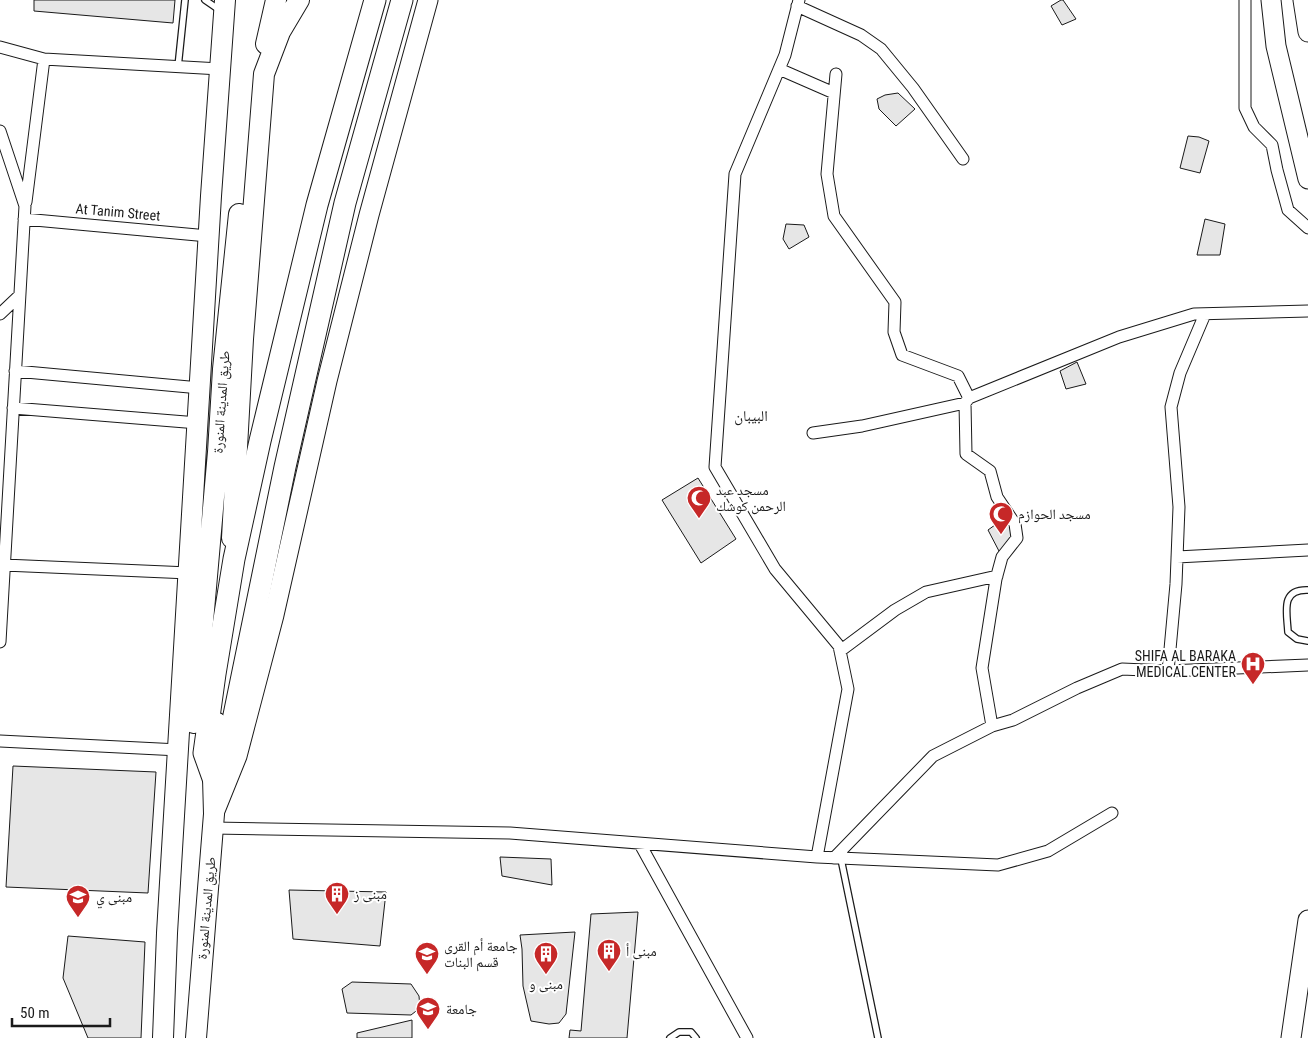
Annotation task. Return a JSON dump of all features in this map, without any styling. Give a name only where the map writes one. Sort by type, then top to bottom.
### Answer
[{"type":"highway","name":"طريق المدينة المنورة","points":[[175,804],[190,766],[218,452],[223,369],[247,142],[276,0]]},
{"type":"highway","name":"طريق المدينة المنورة","points":[[196,1038],[214,821],[213,778],[232,539],[244,330],[264,74],[280,32],[299,0]]},
{"type":"highway","points":[[213,778],[204,753],[234,559],[260,441],[317,205],[375,0]]},
{"type":"highway","points":[[213,778],[226,754],[285,466],[345,203],[402,0]]},
{"type":"highway","name":"طريق المدينة المنورة","points":[[163,1038],[208,236],[225,7]]},
{"type":"main road","points":[[214,821],[237,756],[267,643],[330,372],[369,215],[428,0]]},
{"type":"main road","points":[[1271,0],[1276,46],[1308,180]]},
{"type":"main road","points":[[1303,0],[1308,32]]},
{"type":"main road","points":[[1291,1038],[1308,920]]},
{"type":"street","points":[[1245,0],[1245,108],[1254,126],[1272,145],[1288,210],[1308,228]]},
{"type":"street","points":[[817,857],[848,688],[839,646],[775,568],[715,468],[735,174],[785,55],[798,3],[861,35],[881,49],[912,88],[963,159]]},
{"type":"street","points":[[0,47],[44,59],[220,69]]},
{"type":"street","points":[[0,642],[24,219],[44,59]]},
{"type":"street","points":[[779,69],[834,93]]},
{"type":"street","points":[[836,74],[827,174],[834,216],[895,302],[894,332],[902,355],[958,376],[967,400],[966,454],[990,471],[997,497],[1015,524],[1018,538],[1002,557],[997,576],[982,668],[992,726]]},
{"type":"street","points":[[0,131],[25,206]]},
{"type":"street","name":"At Tanim Street","points":[[24,219],[208,236]]},
{"type":"street","points":[[0,314],[19,296]]},
{"type":"street","points":[[813,432],[862,426],[967,400],[1119,336],[1194,314],[1308,311]]},
{"type":"street","points":[[1168,671],[1179,507],[1171,407],[1180,373],[1205,314]]},
{"type":"street","points":[[15,372],[200,388]]},
{"type":"street","points":[[13,408],[198,423]]},
{"type":"street","points":[[1177,557],[1308,550]]},
{"type":"street","points":[[4,565],[189,573]]},
{"type":"street","points":[[840,651],[895,610],[926,592],[997,576]]},
{"type":"street","points":[[838,858],[933,756],[992,726],[1013,720],[1077,688],[1122,669],[1168,671],[1308,665]]},
{"type":"street","points":[[0,741],[178,750]]},
{"type":"street","points":[[214,821],[510,833],[817,857],[998,865],[1048,851],[1112,813]]},
{"type":"street","points":[[640,844],[747,1038]]},
{"type":"lane","points":[[178,67],[185,0]]},
{"type":"lane","points":[[205,0],[225,7]]},
{"type":"lane","points":[[1308,590],[1292,593],[1287,600],[1288,632],[1297,639],[1308,641]]},
{"type":"lane","points":[[838,858],[878,1038]]},
{"type":"lane","points":[[670,1038],[679,1032],[691,1032],[696,1038]]},
{"type":"building","points":[[34,0],[175,0],[173,23],[34,11]]},
{"type":"building","points":[[1063,0],[1076,19],[1062,25],[1051,6]]},
{"type":"building","points":[[898,93],[915,109],[896,126],[879,109],[877,99],[885,95]]},
{"type":"building","points":[[1188,136],[1199,137],[1209,141],[1200,173],[1180,168]]},
{"type":"building","points":[[1205,219],[1225,224],[1220,255],[1197,255]]},
{"type":"building","points":[[786,224],[804,225],[809,237],[789,249],[783,239]]},
{"type":"building","points":[[1077,362],[1086,384],[1066,389],[1060,371]]},
{"type":"building","name":"مسجد عبد الرحمن كوشك","points":[[698,478],[736,539],[701,563],[662,500]]},
{"type":"building","name":"مسجد الحوازم","points":[[1006,517],[1012,528],[1012,539],[1000,553],[988,530]]},
{"type":"building","name":"مبنى ي","points":[[13,766],[156,772],[148,893],[6,887]]},
{"type":"building","points":[[500,857],[551,859],[552,885],[502,876]]},
{"type":"building","name":"مبنى ز","points":[[289,890],[386,892],[380,946],[293,939]]},
{"type":"building","name":"مبنى أ","points":[[638,912],[627,1038],[569,1038],[570,1030],[581,1031],[591,914]]},
{"type":"building","name":"مبنى و","points":[[575,932],[566,1014],[559,1023],[549,1024],[531,1021],[523,986],[520,935]]},
{"type":"building","points":[[68,936],[145,942],[141,1038],[88,1038],[63,978]]},
{"type":"building","points":[[352,982],[411,984],[419,996],[420,1008],[411,1015],[347,1013],[342,989]]},
{"type":"building","points":[[412,1020],[412,1038],[357,1038],[357,1033]]},
{"type":"place","name":"مسجد عبد الرحمن كوشك","points":[[699,519]]},
{"type":"place","name":"مسجد الحوازم","points":[[1001,535]]},
{"type":"place","name":"SHIFA AL BARAKA MEDICAL CENTER","points":[[1253,685]]},
{"type":"place","name":"مبنى ز","points":[[337,915]]},
{"type":"place","name":"مبنى ي","points":[[78,918]]},
{"type":"place","name":"مبنى أ","points":[[609,972]]},
{"type":"place","name":"جامعة أم القرى قسم البنات","points":[[427,975]]},
{"type":"place","name":"مبنى و","points":[[546,975]]},
{"type":"place","name":"جامعة","points":[[428,1030]]},
{"type":"district","name":"البيبان","points":[[751,416]]}]
